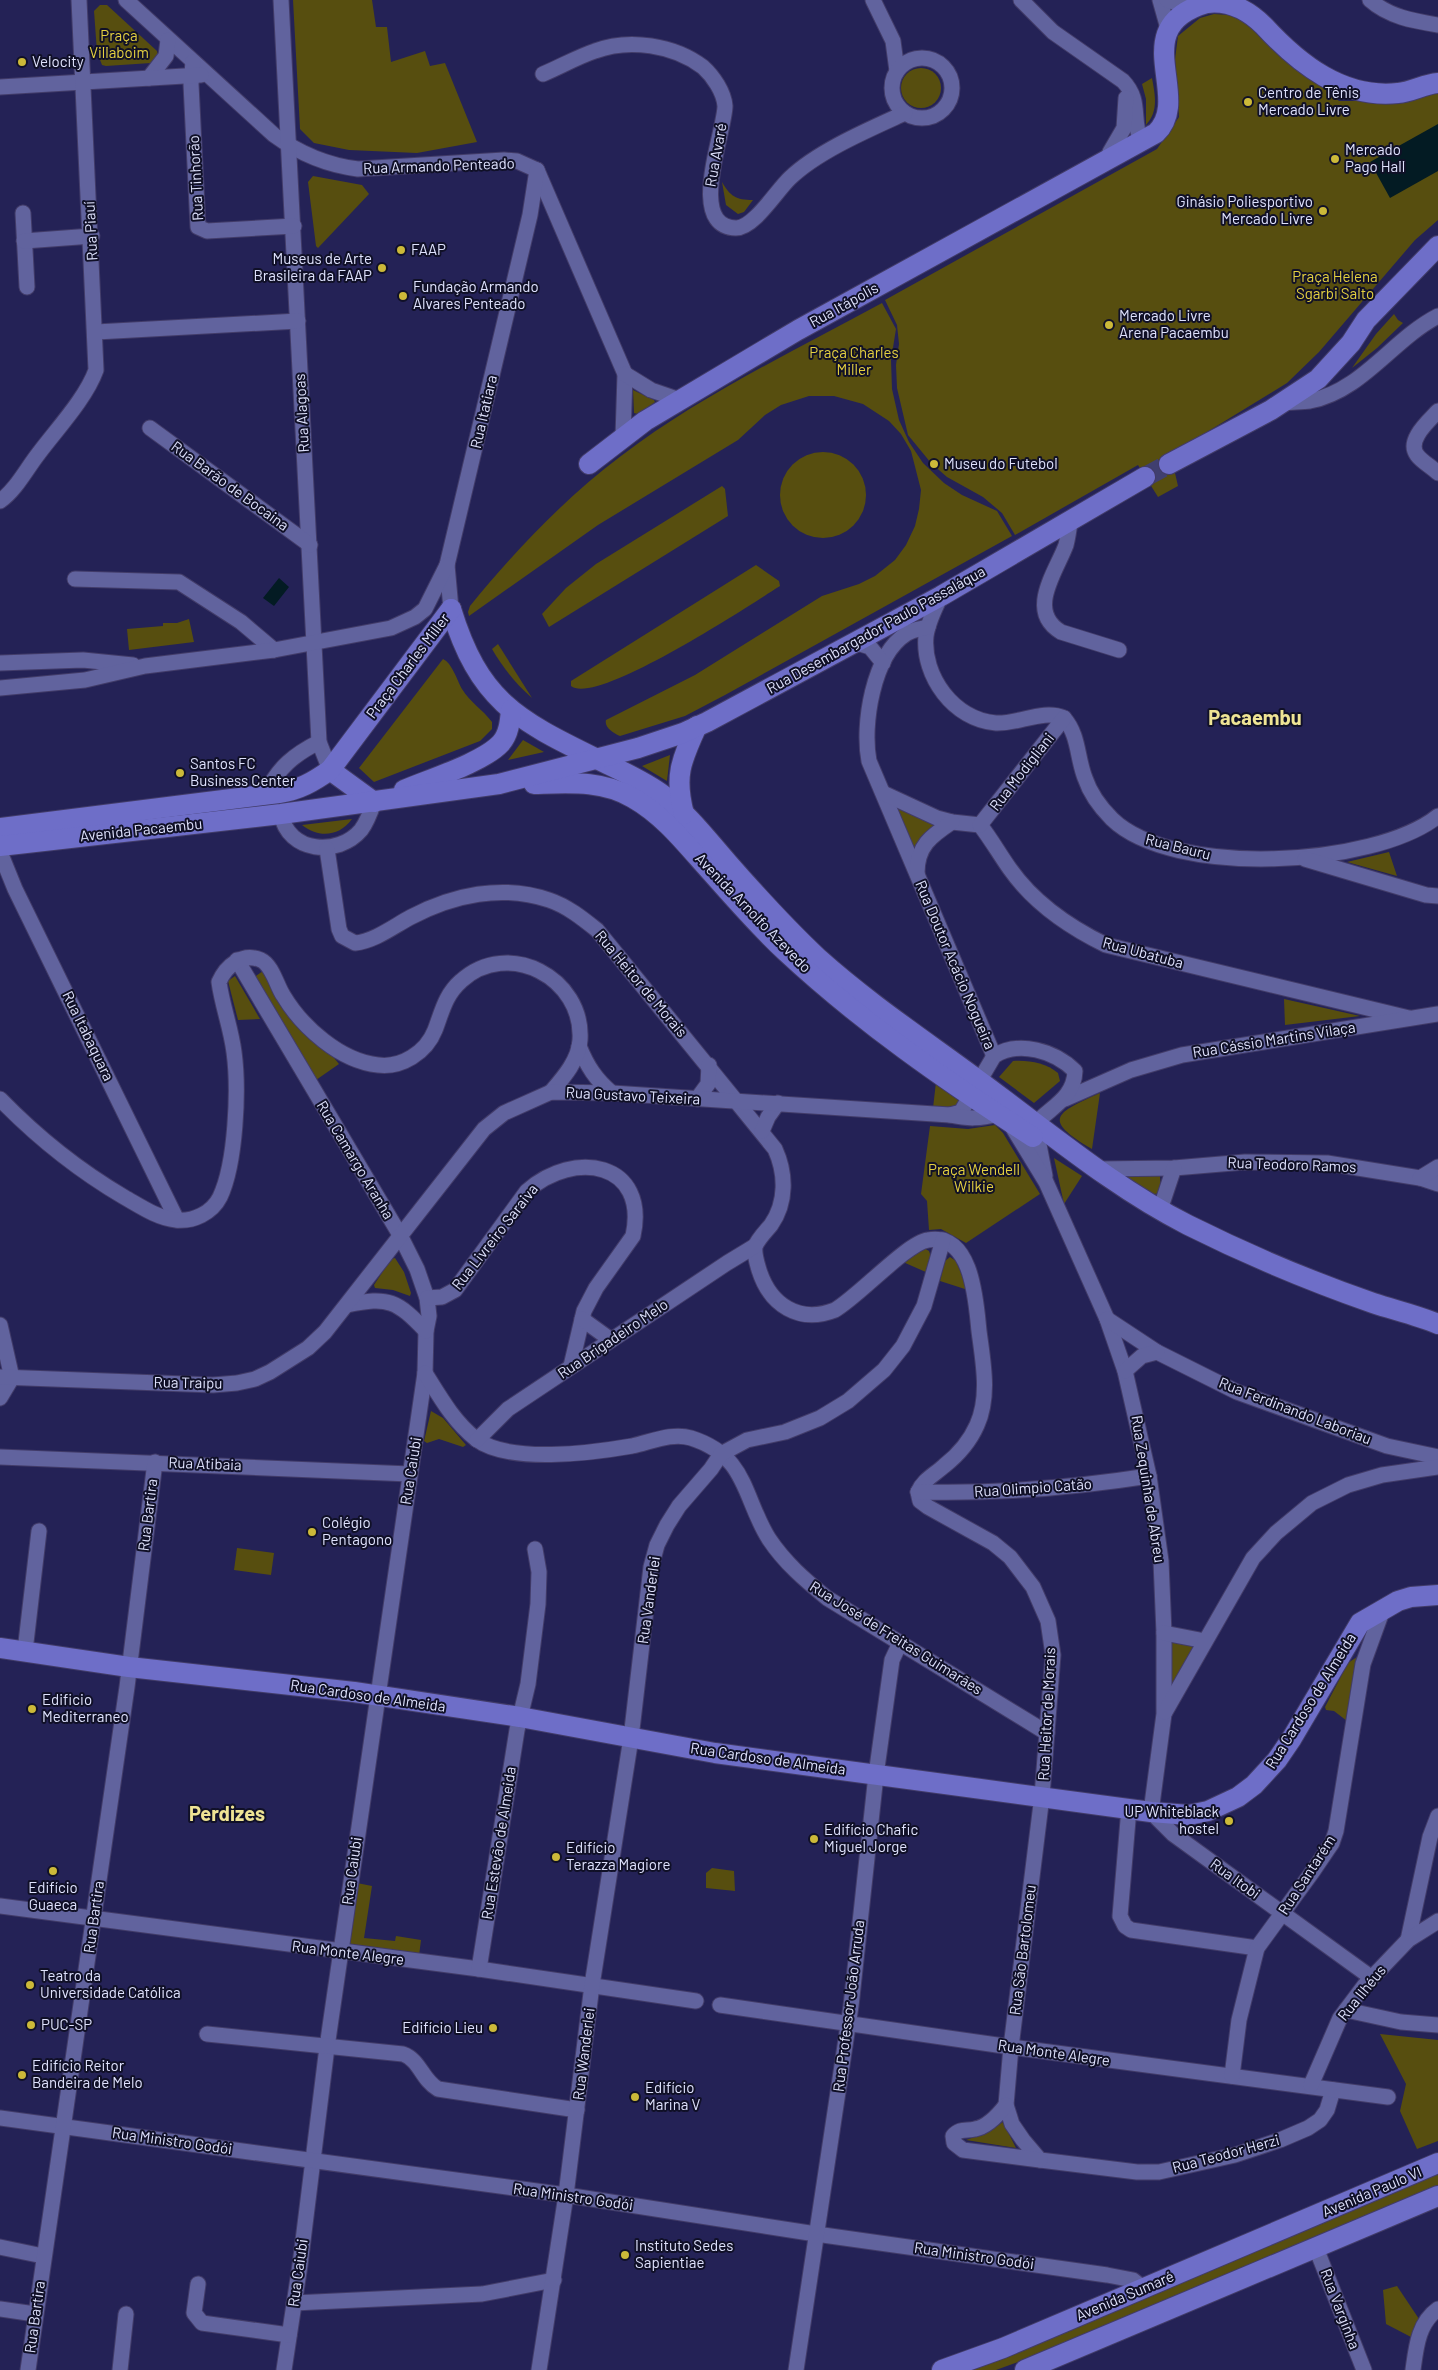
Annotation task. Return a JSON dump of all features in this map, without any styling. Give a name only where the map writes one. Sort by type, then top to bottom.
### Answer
[{"type":"main road","points":[[1169,32],[1182,14],[1210,3],[1227,3],[1248,10],[1299,61],[1315,73],[1345,86],[1362,91],[1396,94],[1438,83]]},
{"type":"main road","name":"Rua Itápolis","points":[[589,464],[623,437],[680,400],[798,330],[1156,133],[1165,121],[1169,95],[1164,72],[1164,43],[1169,32]]},
{"type":"main road","points":[[1170,464],[1283,403],[1318,378],[1351,343],[1366,320],[1438,246]]},
{"type":"main road","name":"Rua Desembargador Paulo Passaláqua","points":[[596,759],[647,745],[697,726],[933,600],[1145,477]]},
{"type":"main road","name":"Praça Charles Miller","points":[[266,794],[295,790],[330,770],[452,609]]},
{"type":"main road","name":"Praça Charles Miller","points":[[452,609],[468,653],[479,676],[494,694],[511,710],[540,731],[596,759]]},
{"type":"main road","points":[[428,641],[448,643],[468,653]]},
{"type":"main road","points":[[374,802],[449,772],[491,751],[503,742],[509,729],[511,710]]},
{"type":"main road","points":[[684,814],[680,798],[680,766],[697,726]]},
{"type":"main road","points":[[281,814],[498,784],[596,759]]},
{"type":"main road","name":"Avenida Arnolfo Azevedo","points":[[596,759],[629,774],[662,794],[684,814],[770,910],[817,957],[976,1089],[1036,1132]]},
{"type":"main road","points":[[330,770],[374,802]]},
{"type":"main road","name":"Avenida Arnolfo Azevedo","points":[[498,784],[582,782],[602,785],[620,791],[654,811],[675,831],[783,950],[837,998],[925,1065],[976,1089],[1004,1118],[1036,1132]]},
{"type":"main road","name":"Avenida Pacaembu","points":[[0,828],[266,794]]},
{"type":"main road","name":"Avenida Pacaembu","points":[[0,846],[281,814]]},
{"type":"main road","points":[[1036,1132],[1076,1154],[1160,1210],[1303,1277],[1438,1324]]},
{"type":"main road","name":"Rua Cardoso de Almeida","points":[[0,1648],[129,1666],[378,1695],[520,1717],[715,1753],[1151,1812],[1189,1815],[1208,1810],[1238,1797],[1254,1785],[1271,1768],[1292,1738],[1360,1623],[1383,1609],[1411,1597],[1438,1596]]},
{"type":"main road","name":"Avenida Paulo VI","points":[[1306,2220],[1438,2163]]},
{"type":"main road","name":"Avenida Paulo VI","points":[[1316,2248],[1438,2196]]},
{"type":"main road","name":"Avenida Sumaré","points":[[942,2370],[1003,2348],[1306,2220]]},
{"type":"main road","name":"Avenida Sumaré","points":[[1025,2370],[1316,2248]]},
{"type":"street","name":"Rua Piauí","points":[[0,501],[20,478],[93,379],[96,370],[92,236],[79,0]]},
{"type":"street","points":[[80,16],[93,0]]},
{"type":"street","points":[[0,87],[148,78],[192,69],[168,40],[126,0]]},
{"type":"street","name":"Rua Alagoas","points":[[281,0],[320,742],[330,770]]},
{"type":"street","points":[[873,0],[894,41],[896,71],[892,89],[894,98],[905,113],[913,117],[929,117],[945,107],[950,99],[951,79],[939,63],[930,58],[920,57],[894,41]]},
{"type":"street","points":[[1021,0],[1053,32],[1124,82],[1132,90],[1135,99],[1136,128],[1141,141]]},
{"type":"street","points":[[1160,0],[1169,32]]},
{"type":"street","points":[[1167,0],[1194,8]]},
{"type":"street","points":[[1370,0],[1387,12],[1403,18],[1438,25]]},
{"type":"street","points":[[148,78],[166,56],[168,40]]},
{"type":"street","name":"Rua Avaré","points":[[543,74],[595,50],[624,45],[655,47],[677,52],[690,58],[705,69],[720,88],[725,106],[713,166],[711,205],[720,221],[735,228],[742,227],[754,220],[792,176],[812,162],[855,136],[905,113]]},
{"type":"street","points":[[896,71],[903,64],[920,57]]},
{"type":"street","name":"Rua Armando Penteado","points":[[192,69],[208,75],[274,135],[288,145],[299,152],[336,167],[358,170],[504,160],[518,161],[537,170],[628,382],[623,437]]},
{"type":"street","name":"Rua Tinhorão","points":[[192,69],[198,227],[207,231],[294,226]]},
{"type":"street","points":[[1108,159],[1124,128],[1126,101],[1124,82]]},
{"type":"street","name":"Rua Itatiara","points":[[452,609],[447,565],[530,215],[537,170]]},
{"type":"street","points":[[23,213],[27,287]]},
{"type":"street","points":[[530,215],[548,216],[560,223]]},
{"type":"street","points":[[24,241],[92,236]]},
{"type":"street","points":[[1283,403],[1310,401],[1340,389],[1383,358],[1416,328],[1438,316]]},
{"type":"street","points":[[96,332],[298,321]]},
{"type":"street","points":[[628,382],[680,400]]},
{"type":"street","points":[[1438,412],[1417,436],[1416,454],[1438,473]]},
{"type":"street","name":"Rua Barão de Bocaina","points":[[150,428],[310,544]]},
{"type":"street","points":[[1070,522],[1067,541],[1044,595],[1043,606],[1045,616],[1053,626],[1064,634],[1119,650]]},
{"type":"street","points":[[0,688],[86,680],[145,666],[314,644],[391,628],[415,617],[424,609],[431,599],[447,565]]},
{"type":"street","points":[[75,579],[178,582],[241,622],[274,650]]},
{"type":"street","points":[[933,600],[926,651],[934,679],[941,691],[962,710],[974,717],[994,723],[1013,723],[1049,714],[1064,718]]},
{"type":"street","points":[[928,628],[914,629],[907,633],[894,646],[883,663],[868,714],[866,744],[869,761],[883,793],[921,812],[952,822],[980,825]]},
{"type":"street","points":[[854,642],[875,650],[883,663]]},
{"type":"street","points":[[0,663],[83,660],[145,666]]},
{"type":"street","name":"Rua Modigliani","points":[[980,825],[1064,718]]},
{"type":"street","name":"Rua Bauru","points":[[1064,718],[1074,732],[1084,778],[1091,791],[1113,820],[1130,833],[1156,844],[1212,856],[1265,860],[1301,858],[1356,849],[1395,838],[1429,823],[1438,816]]},
{"type":"street","points":[[266,794],[274,778],[287,762],[320,742]]},
{"type":"street","name":"Rua Doutor Acácio Nogueira","points":[[883,793],[994,1056]]},
{"type":"street","points":[[281,814],[285,826],[303,844],[327,849],[348,840],[361,830],[374,802]]},
{"type":"street","name":"Rua Doutor Acácio Nogueira","points":[[916,875],[919,853],[926,841],[952,822]]},
{"type":"street","name":"Rua Ubatuba","points":[[980,825],[1010,869],[1034,896],[1069,925],[1106,945],[1409,1018]]},
{"type":"street","name":"Rua Heitor de Morais","points":[[327,849],[339,929],[347,940],[361,942],[451,899],[483,893],[504,892],[549,900],[572,911],[606,939],[762,1131],[780,1160],[784,1180],[777,1214],[755,1246]]},
{"type":"street","name":"Rua Itabaquara","points":[[0,852],[15,888],[176,1220]]},
{"type":"street","points":[[1301,858],[1426,895],[1438,896]]},
{"type":"street","points":[[0,1099],[40,1137],[90,1176],[144,1209],[176,1220],[196,1218],[207,1213],[219,1198],[224,1186],[235,1121],[236,1079],[233,1045],[219,982],[228,966],[237,960],[253,959],[266,964],[283,996],[309,1027],[336,1048],[366,1064],[386,1066],[399,1064],[410,1059],[428,1042],[435,1031],[446,999],[461,981],[490,965],[506,963],[523,964],[538,969],[549,976],[566,992],[578,1018],[580,1028],[576,1057],[551,1092]]},
{"type":"street","name":"Rua Camargo Aranha","points":[[237,960],[400,1235],[417,1269],[427,1298],[429,1316],[426,1331],[425,1373]]},
{"type":"street","name":"Rua Cássio Martins Vilaça","points":[[1065,1099],[1156,1061],[1182,1054],[1438,1014]]},
{"type":"street","points":[[579,1046],[588,1067],[600,1083],[612,1093]]},
{"type":"street","points":[[950,1116],[961,1112],[994,1056],[1003,1050],[1029,1048],[1062,1059],[1076,1070],[1096,1077],[1112,1078]]},
{"type":"street","points":[[697,1099],[708,1084],[709,1066]]},
{"type":"street","points":[[1036,1132],[1065,1099],[1075,1080],[1076,1070]]},
{"type":"street","name":"Rua Gustavo Teixeira","points":[[347,1305],[484,1129],[504,1113],[551,1092],[612,1093],[778,1103],[978,1119],[1004,1118]]},
{"type":"street","points":[[762,1131],[768,1117],[778,1103]]},
{"type":"street","name":"Rua Zequinha de Abreu","points":[[1004,1118],[1046,1182],[1107,1319],[1125,1371],[1149,1476],[1161,1561],[1164,1633],[1164,1714],[1151,1812]]},
{"type":"street","name":"Rua Zequinha de Abreu","points":[[1036,1132],[1046,1182]]},
{"type":"street","name":"Rua Teodoro Ramos","points":[[1099,1169],[1174,1168],[1246,1162],[1318,1163],[1355,1166],[1420,1178],[1438,1184]]},
{"type":"street","name":"Rua Livreiro Saraiva","points":[[427,1298],[442,1297],[455,1290],[527,1191],[538,1181],[555,1172],[570,1168],[593,1166],[610,1172],[624,1183],[632,1200],[636,1218],[633,1236],[596,1288],[582,1320],[571,1366]]},
{"type":"street","points":[[1160,1210],[1174,1168]]},
{"type":"street","points":[[1420,1178],[1438,1168]]},
{"type":"street","points":[[755,1246],[756,1258],[764,1285],[769,1294],[786,1307],[808,1316],[825,1314],[845,1304],[916,1244],[928,1240],[942,1240],[957,1250],[964,1260],[974,1285],[983,1363],[983,1404],[977,1425],[958,1454],[926,1480],[918,1492]]},
{"type":"street","name":"Rua Vanderlei","points":[[631,1738],[652,1567],[658,1545],[679,1506],[711,1469],[720,1454],[747,1440],[785,1432],[820,1418],[848,1401],[867,1386],[903,1346],[914,1327],[932,1283],[942,1240]]},
{"type":"street","name":"Rua Brigadeiro Melo","points":[[477,1440],[508,1409],[727,1262],[755,1246]]},
{"type":"street","points":[[347,1305],[383,1300],[397,1304],[426,1331]]},
{"type":"street","name":"Rua Traipu","points":[[6,1377],[213,1385],[255,1379],[285,1364],[308,1348],[325,1332],[347,1305]]},
{"type":"street","name":"Rua Ferdinando Laboriau","points":[[1107,1319],[1157,1352],[1237,1392],[1387,1446],[1438,1457]]},
{"type":"street","points":[[582,1320],[611,1340]]},
{"type":"street","points":[[0,1325],[6,1377],[0,1398]]},
{"type":"street","points":[[1125,1371],[1142,1356],[1157,1352]]},
{"type":"street","name":"Rua José de Freitas Guimarães","points":[[425,1373],[453,1416],[477,1440],[492,1448],[549,1454],[591,1452],[632,1446],[669,1437],[685,1437],[710,1447],[734,1465],[740,1474],[768,1537],[798,1575],[827,1598],[1047,1733]]},
{"type":"street","name":"Rua Caiubi","points":[[284,2370],[327,2047],[425,1373]]},
{"type":"street","name":"Rua Atibaia","points":[[0,1458],[155,1462],[410,1474]]},
{"type":"street","name":"Rua Bartira","points":[[28,2370],[43,2256],[94,1919],[155,1462]]},
{"type":"street","points":[[1164,1714],[1253,1558],[1276,1532],[1312,1503],[1348,1485],[1382,1475],[1438,1467]]},
{"type":"street","name":"Rua Olimpio Catão","points":[[918,1492],[979,1494],[1054,1488],[1149,1476]]},
{"type":"street","name":"Rua Heitor de Morais","points":[[918,1492],[920,1501],[993,1543],[1010,1557],[1033,1587],[1048,1621],[1053,1655],[1042,1796]]},
{"type":"street","points":[[25,1651],[40,1531]]},
{"type":"street","name":"Rua Estevão de Almeida","points":[[480,1969],[520,1717],[528,1684],[538,1604],[539,1572],[535,1549]]},
{"type":"street","name":"Rua Santarém","points":[[1232,2076],[1239,2020],[1257,1948],[1332,1843],[1336,1831],[1363,1664],[1383,1609]]},
{"type":"street","points":[[1164,1633],[1205,1641]]},
{"type":"street","name":"Rua Professor João Arruda","points":[[796,2370],[849,2023],[876,1775],[892,1660],[900,1643]]},
{"type":"street","name":"Rua Wanderlei","points":[[539,2370],[566,2195],[592,1985],[631,1738]]},
{"type":"street","name":"Rua São Bartolomeu","points":[[1006,2105],[1011,2047],[1042,1796]]},
{"type":"street","points":[[1129,1808],[1120,1916],[1125,1926],[1131,1930],[1257,1948]]},
{"type":"street","name":"Rua Itobi","points":[[1151,1812],[1172,1834],[1372,1978]]},
{"type":"street","points":[[1408,1940],[1430,1837],[1438,1816]]},
{"type":"street","name":"Rua Monte Alegre","points":[[0,1906],[480,1969],[696,2001]]},
{"type":"street","name":"Rua Ilhéus","points":[[1311,2085],[1340,2018],[1346,2010],[1372,1978],[1408,1940],[1438,1920]]},
{"type":"street","name":"Rua Monte Alegre","points":[[720,2005],[1011,2047],[1311,2085],[1333,2090],[1388,2097]]},
{"type":"street","points":[[1346,2010],[1401,2022],[1438,2025]]},
{"type":"street","points":[[207,2034],[408,2056],[415,2061],[432,2086],[445,2091],[577,2110]]},
{"type":"street","name":"Rua Teodor Herzi","points":[[1006,2105],[981,2127],[956,2132],[953,2136],[954,2143],[963,2150],[1137,2172],[1159,2172],[1213,2161],[1280,2140],[1308,2128],[1320,2120],[1327,2110],[1333,2090]]},
{"type":"street","points":[[1006,2105],[1012,2124],[1028,2148],[1040,2160]]},
{"type":"street","name":"Rua Ministro Godói","points":[[0,2118],[566,2195],[816,2234],[1107,2275],[1133,2280],[1143,2288]]},
{"type":"street","points":[[0,2247],[43,2256]]},
{"type":"street","name":"Rua Varginha","points":[[1316,2248],[1364,2370]]},
{"type":"street","points":[[294,2303],[474,2295],[554,2280]]},
{"type":"street","points":[[198,2284],[194,2313],[202,2323],[289,2335]]},
{"type":"street","points":[[0,2309],[36,2314]]},
{"type":"street","points":[[1413,2370],[1418,2339],[1425,2324],[1438,2309]]},
{"type":"street","points":[[120,2370],[126,2314]]},
{"type":"green space","points":[[293,0],[372,0],[376,27],[387,27],[391,62],[425,51],[430,66],[445,63],[477,142],[417,153],[349,150],[314,143],[300,129]]},
{"type":"green space","name":"Praça Villaboim","points":[[100,5],[107,5],[157,51],[158,56],[151,63],[102,65],[97,52],[94,11]]},
{"type":"green space","name":"Mercado Livre Arena Pacaembu","points":[[1214,14],[1244,16],[1339,101],[1404,101],[1438,92],[1438,220],[1415,240],[1319,352],[1287,383],[1166,457],[1175,473],[1178,486],[1158,497],[1138,465],[1015,535],[1002,513],[983,497],[947,477],[931,463],[908,435],[897,388],[896,365],[899,344],[897,325],[885,300],[1157,149],[1179,117],[1175,59],[1178,36],[1200,18]]},
{"type":"green space","points":[[921,68],[935,74],[941,88],[935,102],[921,108],[907,102],[901,88],[907,74]]},
{"type":"green space","points":[[1152,78],[1155,103],[1153,114],[1146,125],[1146,99],[1142,84]]},
{"type":"green space","points":[[313,176],[362,185],[369,194],[318,248],[316,246],[308,182]]},
{"type":"green space","points":[[722,182],[734,196],[753,200],[744,212],[738,214],[726,205]]},
{"type":"green space","name":"Praça Charles Miller","points":[[882,303],[896,329],[891,360],[892,389],[899,420],[909,442],[923,463],[944,483],[962,495],[997,511],[1012,536],[685,716],[620,736],[612,731],[606,725],[606,720],[695,675],[822,596],[859,584],[875,576],[895,560],[906,545],[915,526],[921,490],[911,451],[901,434],[889,421],[863,404],[834,396],[809,396],[781,405],[765,415],[738,440],[598,525],[469,616],[470,606],[541,526],[621,456],[683,413],[716,393]]},
{"type":"green space","name":"Praça Helena Sgarbi Salto","points":[[1394,314],[1403,323],[1377,348],[1352,368],[1376,334]]},
{"type":"green space","points":[[633,390],[655,402],[638,414],[634,413]]},
{"type":"green space","points":[[823,452],[839,455],[847,459],[859,471],[863,479],[866,495],[863,511],[859,519],[847,531],[839,535],[823,538],[807,535],[799,531],[787,519],[783,511],[780,495],[783,479],[787,471],[799,459],[807,455]]},
{"type":"green space","points":[[722,486],[725,489],[728,516],[549,627],[542,614],[566,588],[596,564]]},
{"type":"green space","points":[[756,565],[779,581],[780,586],[709,631],[641,668],[610,682],[586,688],[571,686],[571,681]]},
{"type":"green space","points":[[189,619],[194,642],[129,650],[127,629],[163,626],[163,623],[177,623]]},
{"type":"green space","points":[[498,644],[532,698],[515,681],[496,656],[492,649]]},
{"type":"green space","points":[[443,659],[452,668],[465,694],[492,722],[492,729],[480,741],[374,782],[359,768]]},
{"type":"green space","points":[[523,740],[544,752],[508,760]]},
{"type":"green space","points":[[670,755],[667,781],[642,766]]},
{"type":"green space","points":[[894,806],[938,825],[923,835],[914,851]]},
{"type":"green space","points":[[352,819],[341,829],[328,834],[315,832],[302,825]]},
{"type":"green space","points":[[1389,852],[1397,876],[1347,862]]},
{"type":"green space","points":[[263,971],[339,1064],[316,1080],[253,978]]},
{"type":"green space","points":[[235,976],[260,1019],[238,1020],[228,981]]},
{"type":"green space","points":[[1284,999],[1360,1016],[1285,1025]]},
{"type":"green space","points":[[1013,1061],[1031,1062],[1048,1067],[1058,1073],[1060,1081],[1034,1103],[999,1077]]},
{"type":"green space","points":[[936,1082],[961,1100],[956,1107],[952,1109],[933,1108]]},
{"type":"green space","points":[[1100,1093],[1092,1149],[1066,1130],[1061,1123],[1060,1117],[1073,1106]]},
{"type":"green space","name":"Praça Wendell Wilkie","points":[[995,1125],[1003,1133],[1040,1194],[966,1243],[941,1229],[929,1230],[927,1201],[921,1194],[930,1126],[968,1129]]},
{"type":"green space","points":[[1054,1158],[1082,1176],[1064,1204]]},
{"type":"green space","points":[[1126,1175],[1160,1176],[1161,1193],[1154,1194],[1125,1177]]},
{"type":"green space","points":[[924,1248],[929,1251],[931,1257],[928,1273],[903,1262]]},
{"type":"green space","points":[[950,1257],[956,1261],[968,1290],[940,1281],[945,1261]]},
{"type":"green space","points":[[395,1258],[404,1272],[411,1293],[410,1296],[393,1290],[375,1288],[374,1285],[391,1259]]},
{"type":"green space","points":[[431,1411],[443,1418],[466,1445],[463,1447],[439,1439],[427,1443],[424,1441]]},
{"type":"green space","points":[[237,1548],[274,1553],[271,1575],[234,1570]]},
{"type":"green space","points":[[1170,1639],[1197,1644],[1168,1698]]},
{"type":"green space","points":[[1360,1655],[1347,1721],[1334,1711],[1326,1710],[1325,1707],[1348,1663]]},
{"type":"green space","points":[[712,1868],[734,1871],[735,1891],[706,1888],[706,1873]]},
{"type":"green space","points":[[357,1883],[372,1886],[364,1938],[395,1941],[396,1936],[421,1940],[419,1956],[348,1948]]},
{"type":"green space","points":[[1380,2034],[1438,2040],[1438,2141],[1417,2149],[1400,2111],[1406,2084]]},
{"type":"green space","points":[[1003,2122],[1016,2148],[966,2140],[986,2133]]},
{"type":"green space","points":[[1438,2168],[1438,2185],[1073,2342],[996,2370],[960,2370]]},
{"type":"green space","points":[[1397,2286],[1419,2319],[1411,2337],[1386,2324],[1383,2290]]},
{"type":"water","points":[[1438,124],[1438,171],[1390,198],[1370,162]]},
{"type":"water","points":[[279,578],[289,587],[274,606],[263,598]]},
{"type":"tunnel","points":[[1145,477],[1169,464]]},
{"type":"place","name":"Velocity","points":[[22,62]]},
{"type":"place","name":"Centro de Tênis Mercado Livre","points":[[1248,102]]},
{"type":"place","name":"Mercado Pago Hall","points":[[1335,159]]},
{"type":"place","name":"Ginásio Poliesportivo Mercado Livre","points":[[1323,211]]},
{"type":"place","name":"FAAP","points":[[401,250]]},
{"type":"place","name":"Museus de Arte Brasileira da FAAP","points":[[382,268]]},
{"type":"place","name":"Fundação Armando Alvares Penteado","points":[[403,296]]},
{"type":"place","name":"Mercado Livre Arena Pacaembu","points":[[1109,325]]},
{"type":"place","name":"Museu do Futebol","points":[[934,464]]},
{"type":"place","name":"Santos FC Business Center","points":[[180,773]]},
{"type":"place","name":"Colégio Pentagono","points":[[312,1532]]},
{"type":"place","name":"Edificio Mediterraneo","points":[[32,1709]]},
{"type":"place","name":"UP Whiteblack hostel","points":[[1229,1821]]},
{"type":"place","name":"Edifício Chafic Miguel Jorge","points":[[814,1839]]},
{"type":"place","name":"Edifício Terazza Magiore","points":[[556,1857]]},
{"type":"place","name":"Edifício Guaeca","points":[[53,1871]]},
{"type":"place","name":"Teatro da Universidade Católica","points":[[30,1985]]},
{"type":"place","name":"PUC-SP","points":[[31,2025]]},
{"type":"place","name":"Edifício Lieu","points":[[493,2028]]},
{"type":"place","name":"Edifício Reitor Bandeira de Melo","points":[[22,2075]]},
{"type":"place","name":"Edifício Marina V","points":[[635,2097]]},
{"type":"place","name":"Instituto Sedes Sapientiae","points":[[625,2255]]},
{"type":"district","name":"Pacaembu","points":[[1255,718]]},
{"type":"district","name":"Perdizes","points":[[227,1814]]}]
